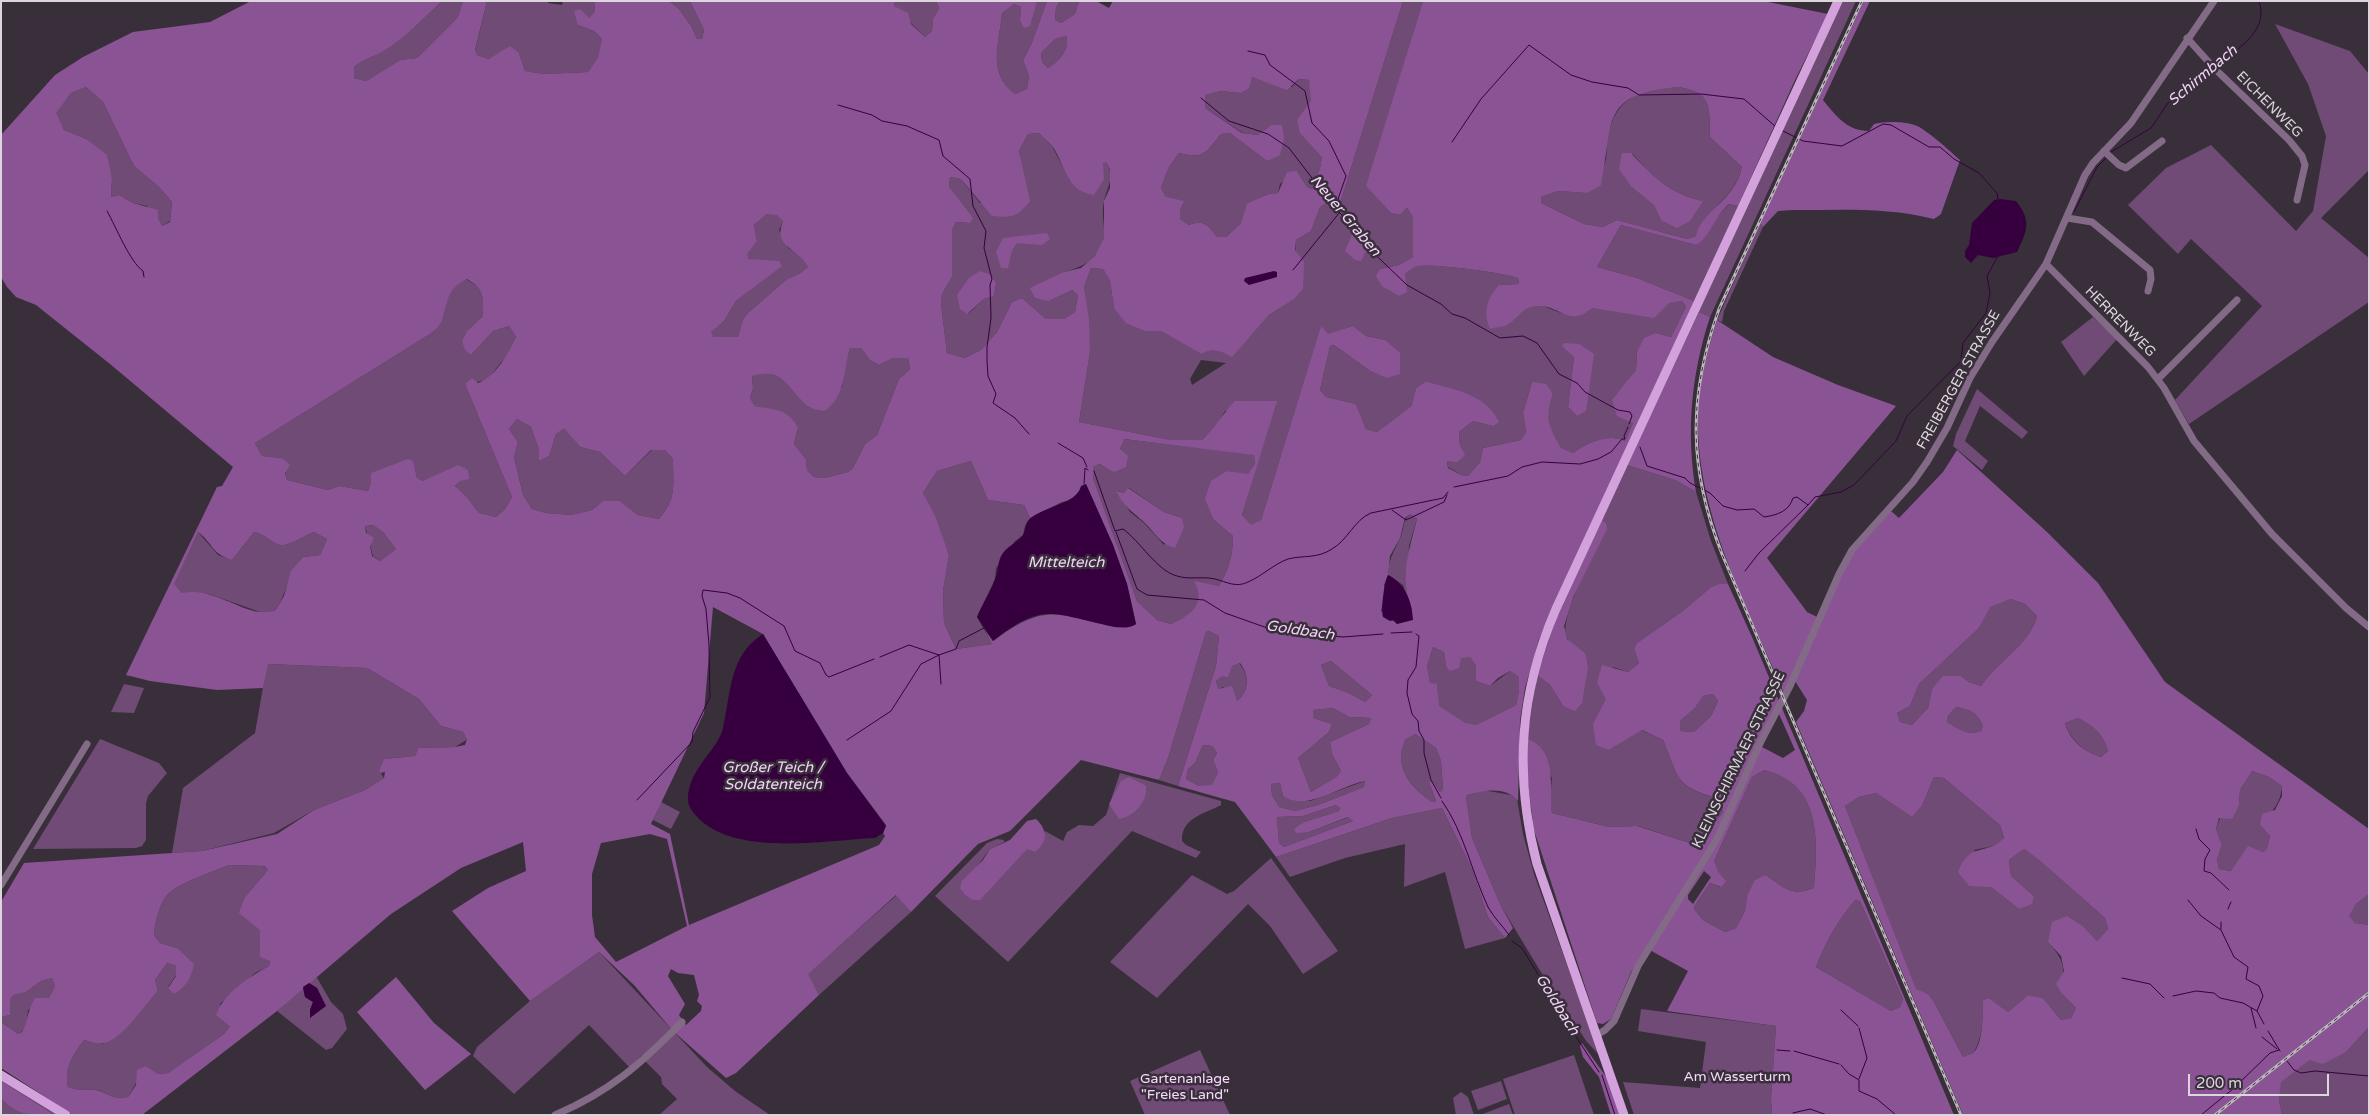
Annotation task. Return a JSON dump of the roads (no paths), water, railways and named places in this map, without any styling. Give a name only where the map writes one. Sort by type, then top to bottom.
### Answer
[{"type":"main road","points":[[1624,1115],[1530,836],[1523,781],[1522,746],[1533,674],[1544,636],[1556,609],[1838,1]]},
{"type":"main road","points":[[1,1075],[66,1115]]},
{"type":"street","name":"FREIBERGER STRASSE","points":[[1819,618],[1852,550],[1913,482],[1927,462],[1992,342],[2046,264],[2085,175],[2106,154],[2131,122],[2214,1]]},
{"type":"street","name":"EICHENWEG","points":[[2187,38],[2212,67],[2289,140],[2302,156],[2305,165],[2297,200]]},
{"type":"street","points":[[2106,154],[2119,166],[2126,168],[2162,141]]},
{"type":"street","points":[[2067,218],[2092,222],[2150,270],[2151,279],[2148,291]]},
{"type":"street","name":"HERRENWEG","points":[[2046,264],[2136,354],[2158,379],[2194,441],[2272,534],[2340,602],[2369,627]]},
{"type":"street","points":[[2158,379],[2237,300]]},
{"type":"street","name":"KLEINSCHIRMAER STRASSE","points":[[1597,1035],[1614,1021],[1638,966],[1717,839],[1762,739],[1790,686],[1819,618]]},
{"type":"street","points":[[1,885],[87,744]]},
{"type":"street","points":[[555,1115],[602,1092],[624,1077],[682,1022]]},
{"type":"water","points":[[1994,200],[2016,201],[2026,220],[2025,232],[2017,252],[1993,258],[1978,255],[1971,263],[1965,257],[1965,251],[1969,245],[1972,223]]},
{"type":"water","points":[[1274,271],[1277,272],[1277,277],[1249,285],[1244,281],[1245,278]]},
{"type":"water","points":[[1978,338],[1984,342],[1974,358],[1970,357],[1968,352],[1975,339]]},
{"type":"water","name":"Mittelteich","points":[[1086,484],[1113,545],[1127,584],[1136,624],[1129,627],[1119,627],[1063,615],[1039,615],[1020,622],[993,641],[977,617],[993,584],[1001,556],[1023,535],[1029,520],[1037,514],[1067,501],[1078,492],[1081,486]]},
{"type":"water","points":[[1388,575],[1399,583],[1406,593],[1411,606],[1413,620],[1397,624],[1394,620],[1390,621],[1383,617],[1383,596]]},
{"type":"water","name":"Großer Teich / Soldatenteich","points":[[763,634],[847,773],[886,826],[883,833],[875,838],[808,843],[758,842],[735,838],[715,830],[698,818],[690,807],[688,802],[689,788],[698,769],[720,736],[733,676],[738,664],[752,643]]},
{"type":"water","points":[[309,983],[317,988],[326,1006],[310,1018],[313,1002],[305,997],[303,987]]},
{"type":"waterway","name":"Schirmbach","points":[[2215,65],[2241,47],[2255,31],[2260,22],[2259,1]]},
{"type":"waterway","points":[[1452,142],[1481,99],[1529,45],[1571,75],[1592,82],[1628,88],[1639,95],[1701,94],[1744,99],[1776,127]]},
{"type":"waterway","points":[[1248,51],[1265,55],[1270,65],[1305,91],[1312,123],[1329,141],[1346,176],[1335,208]]},
{"type":"waterway","name":"Schirmbach","points":[[2111,152],[2151,128],[2168,103],[2210,69]]},
{"type":"waterway","name":"Neuer Graben","points":[[1201,98],[1229,121],[1268,134],[1289,148],[1335,208],[1351,224],[1360,240],[1407,285],[1441,304],[1452,314],[1465,318],[1500,338],[1523,336],[1537,343],[1559,374],[1577,383],[1585,392],[1618,410],[1630,412],[1632,416],[1629,424]]},
{"type":"waterway","points":[[838,105],[872,115],[882,121],[907,126],[939,140],[943,156],[970,179],[973,206],[986,231],[984,248],[992,279],[990,285],[991,318],[987,361],[988,376],[996,394],[993,403],[1015,418],[1029,434]]},
{"type":"waterway","points":[[1781,130],[1803,141],[1842,146],[1883,124],[1891,125],[1929,147],[1940,147],[1954,159],[1979,173],[1997,193],[1998,199]]},
{"type":"waterway","name":"Schirmbach","points":[[2074,212],[2097,167],[2107,157]]},
{"type":"waterway","points":[[107,211],[128,252],[143,271],[144,277]]},
{"type":"waterway","points":[[1293,270],[1340,212]]},
{"type":"waterway","name":"Schirmbach","points":[[1961,359],[1963,343],[1986,313],[1990,293],[1987,276],[1998,256]]},
{"type":"waterway","name":"Schirmbach","points":[[1640,447],[1647,466],[1685,478],[1690,483],[1710,493],[1723,506],[1737,510],[1754,509],[1764,517],[1774,515],[1786,509],[1793,498],[1797,497],[1808,505],[1815,497],[1841,492],[1854,485],[1896,441],[1907,416],[1960,362]]},
{"type":"waterway","name":"Schirmbach","points":[[1454,487],[1508,476],[1522,467],[1542,462],[1580,464],[1598,459],[1611,452],[1622,439],[1625,439],[1624,436],[1628,427]]},
{"type":"waterway","points":[[1058,443],[1083,458],[1087,467]]},
{"type":"waterway","name":"Schirmbach","points":[[1084,484],[1085,468],[1088,470]]},
{"type":"waterway","name":"Schirmbach","points":[[1094,471],[1115,531],[1123,529],[1156,562],[1170,573],[1182,577],[1210,578],[1232,584],[1244,584],[1288,559],[1315,556],[1326,552],[1338,545],[1360,520],[1371,513],[1443,498],[1448,492]]},
{"type":"waterway","points":[[1392,510],[1406,520],[1444,502],[1447,495]]},
{"type":"waterway","points":[[1745,571],[1759,553],[1808,505]]},
{"type":"waterway","name":"Goldbach","points":[[1116,532],[1137,589],[1147,595],[1204,600],[1225,613],[1273,630],[1343,637],[1383,634]]},
{"type":"waterway","points":[[637,800],[692,742],[693,732],[710,697],[709,645],[706,609],[702,596],[703,590],[727,593],[740,598],[784,626],[795,651],[820,663],[829,677],[874,659]]},
{"type":"waterway","name":"Schirmbach","points":[[847,740],[891,711],[921,664],[956,649],[959,641],[984,628]]},
{"type":"waterway","name":"Goldbach","points":[[1391,633],[1412,632]]},
{"type":"waterway","name":"Goldbach","points":[[1416,634],[1419,636],[1416,667],[1408,680],[1407,693],[1412,714],[1418,721],[1419,731],[1424,740],[1424,753],[1431,780],[1441,798]]},
{"type":"waterway","points":[[880,657],[909,645],[939,655],[941,684]]},
{"type":"waterway","name":"Goldbach","points":[[1442,801],[1462,839],[1488,907],[1509,935]]},
{"type":"waterway","points":[[2196,829],[2199,839],[2210,850],[2205,859],[2204,871],[2211,873],[2229,890]]},
{"type":"waterway","points":[[2188,900],[2201,916],[2221,930],[2234,957],[2248,967],[2246,979],[2259,986],[2263,996],[2257,1011],[2264,1024]]},
{"type":"waterway","points":[[2228,909],[2231,902]]},
{"type":"waterway","points":[[2221,922],[2221,929]]},
{"type":"waterway","name":"Goldbach","points":[[1512,941],[1522,948],[1599,1072]]},
{"type":"waterway","points":[[2122,978],[2150,984],[2164,998]]},
{"type":"waterway","points":[[2173,996],[2196,991],[2214,993],[2220,998],[2243,1003],[2257,1011]]},
{"type":"waterway","points":[[2251,1008],[2256,1028]]},
{"type":"waterway","points":[[1841,1010],[1858,1026]]},
{"type":"waterway","points":[[1859,1028],[1867,1058],[1859,1079]]},
{"type":"waterway","points":[[2268,1031],[2280,1051]]},
{"type":"waterway","points":[[2262,1037],[2277,1049]]},
{"type":"waterway","points":[[1777,1050],[1790,1051]]},
{"type":"waterway","points":[[2201,1115],[2234,1088],[2270,1053],[2279,1050]]},
{"type":"waterway","points":[[1794,1051],[1839,1064]]},
{"type":"waterway","points":[[2287,1061],[2294,1070],[2301,1073],[2315,1071],[2369,1076]]},
{"type":"waterway","points":[[1841,1065],[1849,1074],[1859,1080],[1859,1091],[1877,1099],[1896,1115]]},
{"type":"waterway","name":"Goldbach","points":[[1602,1075],[1615,1115]]},
{"type":"waterway","points":[[1793,1113],[1810,1109],[1827,1115]]},
{"type":"railway","points":[[1862,1],[1719,309],[1709,341],[1697,402],[1696,432],[1698,461],[1703,491],[1722,554],[1961,1115]]},
{"type":"railway","points":[[2215,1115],[2369,993]]},
{"type":"park label","name":"Am Wasserturm","points":[[1737,1077]]},
{"type":"park label","name":"Gartenanlage \"Freies Land\"","points":[[1185,1088]]}]
